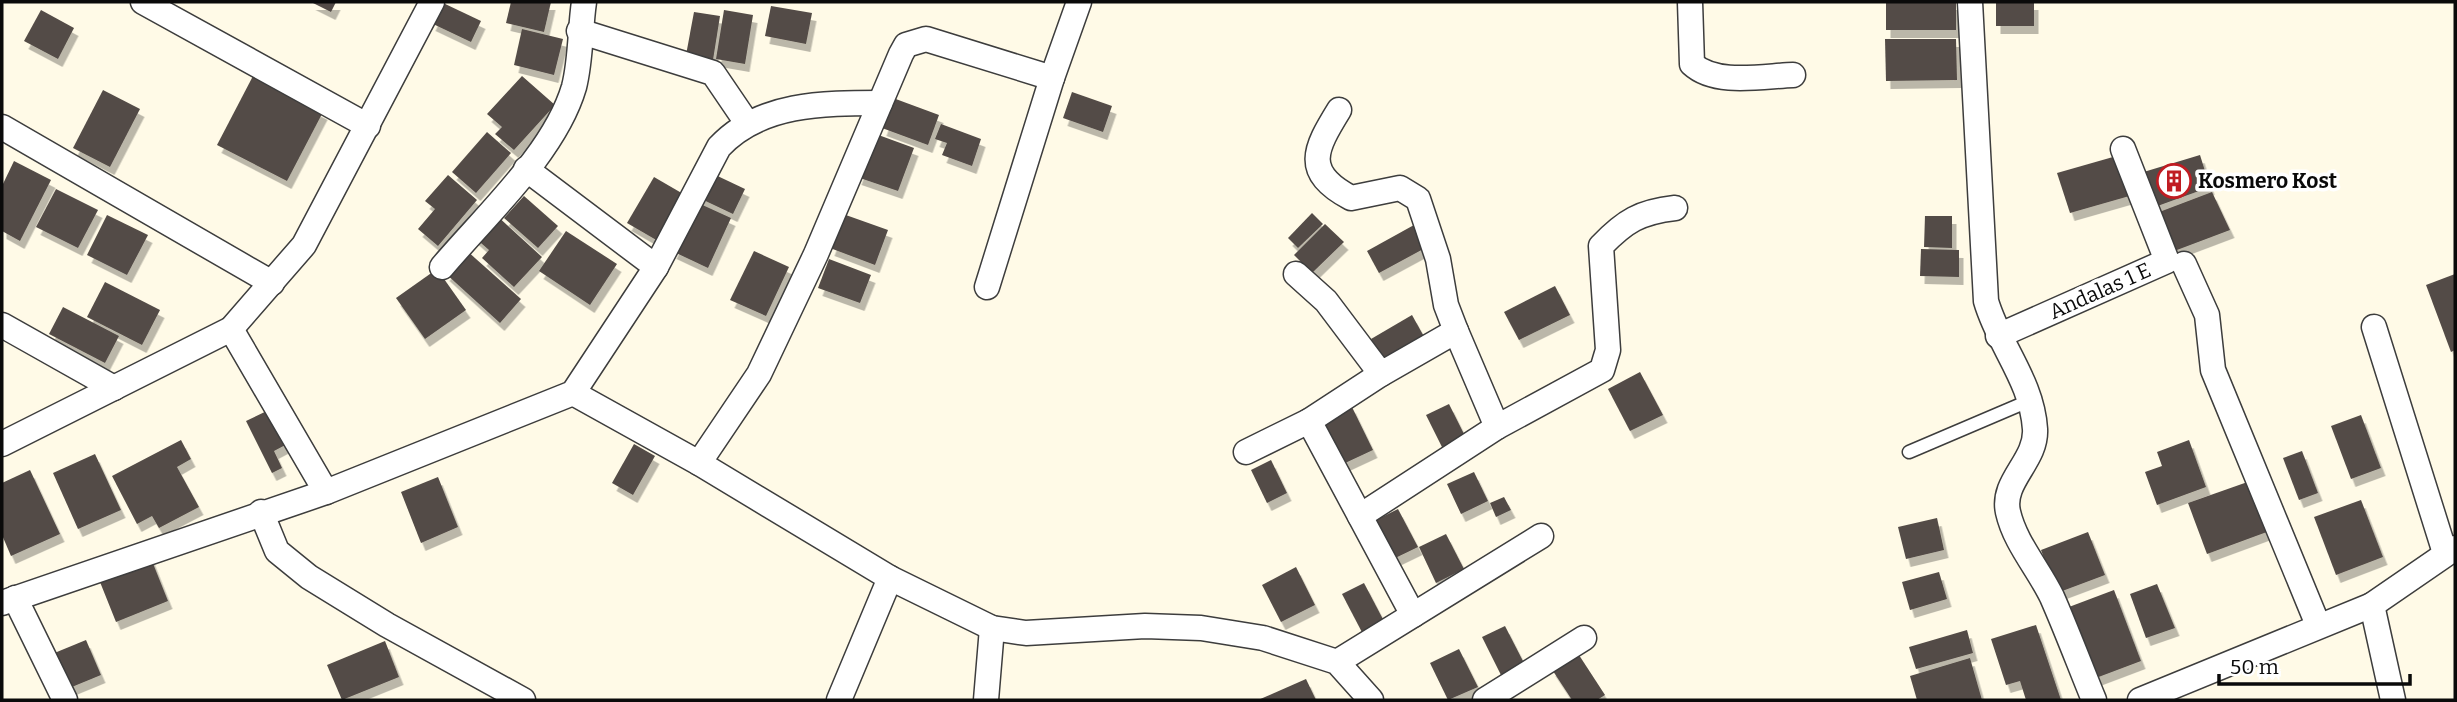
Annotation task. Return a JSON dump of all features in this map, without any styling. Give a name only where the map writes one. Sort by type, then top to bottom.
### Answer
[{"type":"street","points":[[143,2],[368,126]]},
{"type":"street","points":[[2,444],[231,329],[304,245],[432,2]]},
{"type":"street","points":[[442,267],[526,169],[564,114],[575,84],[584,2]]},
{"type":"street","points":[[987,287],[1052,78],[1079,2]]},
{"type":"street","points":[[1690,2],[1692,64],[1699,70],[1719,76],[1793,75]]},
{"type":"street","points":[[1970,2],[1986,302],[1998,336],[2020,373],[2031,400],[2036,432],[2033,448],[2011,485],[2007,509],[2013,530],[2051,596],[2094,700]]},
{"type":"street","points":[[579,31],[713,73],[747,123]]},
{"type":"street","points":[[699,463],[759,374],[816,254],[901,54],[914,41],[926,39],[1052,78]]},
{"type":"street","points":[[65,700],[8,600],[326,492],[573,393],[656,267],[719,147],[747,123],[798,107],[880,103]]},
{"type":"street","points":[[1339,110],[1317,145],[1317,165],[1331,187],[1351,198],[1400,188],[1418,199],[1438,259],[1446,305],[1497,427]]},
{"type":"street","points":[[2,127],[272,283]]},
{"type":"street","name":"Andalas 1 E","points":[[1998,336],[2167,261],[2123,149]]},
{"type":"street","points":[[526,169],[656,267]]},
{"type":"street","points":[[1360,516],[1497,427],[1602,370],[1608,350],[1601,246],[1622,224],[1652,211],[1675,208]]},
{"type":"street","points":[[2183,264],[2207,314],[2213,370],[2318,625]]},
{"type":"street","points":[[1296,274],[1326,301],[1381,374]]},
{"type":"street","points":[[2,325],[114,388]]},
{"type":"street","points":[[2140,700],[2372,605],[2450,551],[2374,327]]},
{"type":"street","points":[[231,329],[326,492]]},
{"type":"street","points":[[1246,452],[1309,421],[1381,374],[1456,331]]},
{"type":"street","points":[[573,393],[699,463],[890,578],[992,628],[1026,633],[1132,627],[1201,628],[1263,638],[1337,662],[1371,700]]},
{"type":"street","points":[[1309,421],[1413,615]]},
{"type":"street","points":[[261,512],[277,551],[310,578],[387,625],[523,700]]},
{"type":"street","points":[[1337,662],[1541,536]]},
{"type":"street","points":[[839,700],[890,578]]},
{"type":"street","points":[[2372,605],[2393,700]]},
{"type":"street","points":[[986,700],[992,628]]},
{"type":"street","points":[[1485,700],[1584,639]]},
{"type":"lane","points":[[1909,452],[2031,400]]},
{"type":"building","points":[[311,2],[336,2],[331,12]]},
{"type":"building","points":[[441,2],[481,21],[471,42],[431,23]]},
{"type":"building","points":[[511,2],[551,2],[544,32],[506,23]]},
{"type":"building","points":[[1886,2],[1956,2],[1956,30],[1886,30]]},
{"type":"building","points":[[1996,2],[2034,2],[2034,26],[1996,26]]},
{"type":"building","points":[[771,6],[812,13],[806,44],[765,36]]},
{"type":"building","points":[[41,10],[74,28],[58,59],[24,41]]},
{"type":"building","points":[[724,10],[753,15],[745,64],[716,59]]},
{"type":"building","points":[[694,12],[720,16],[713,60],[686,55]]},
{"type":"building","points":[[522,29],[563,39],[554,75],[514,65]]},
{"type":"building","points":[[1885,39],[1956,39],[1957,80],[1886,81]]},
{"type":"building","points":[[253,76],[323,112],[287,181],[217,145]]},
{"type":"building","points":[[522,76],[555,105],[514,150],[495,134],[502,127],[487,114]]},
{"type":"building","points":[[103,90],[140,109],[110,167],[73,148]]},
{"type":"building","points":[[1072,92],[1112,106],[1103,132],[1063,118]]},
{"type":"building","points":[[893,98],[939,115],[928,145],[882,128]]},
{"type":"building","points":[[941,124],[981,139],[972,166],[942,155],[947,143],[935,139]]},
{"type":"building","points":[[487,132],[511,153],[476,193],[452,172]]},
{"type":"building","points":[[873,133],[914,148],[898,191],[857,177]]},
{"type":"building","points":[[2120,155],[2133,195],[2070,213],[2057,173]]},
{"type":"building","name":"Kosmero Kost","points":[[2200,155],[2210,187],[2152,208],[2137,174]]},
{"type":"building","points":[[14,161],[51,180],[20,241],[2,231],[2,186]]},
{"type":"building","points":[[707,171],[745,189],[733,214],[695,196]]},
{"type":"building","points":[[448,175],[477,200],[438,246],[418,229],[435,209],[425,201]]},
{"type":"building","points":[[654,177],[685,195],[658,241],[627,223]]},
{"type":"building","points":[[56,189],[98,210],[78,248],[36,227]]},
{"type":"building","points":[[2212,192],[2230,230],[2169,253],[2154,214]]},
{"type":"building","points":[[524,196],[558,226],[538,248],[504,218]]},
{"type":"building","points":[[696,202],[731,218],[708,268],[672,251]]},
{"type":"building","points":[[1312,213],[1323,224],[1298,248],[1288,238]]},
{"type":"building","points":[[495,214],[542,257],[514,287],[482,258],[489,250],[474,237]]},
{"type":"building","points":[[843,214],[888,230],[875,265],[830,248]]},
{"type":"building","points":[[107,215],[148,235],[127,275],[87,255]]},
{"type":"building","points":[[1925,216],[1952,216],[1952,248],[1924,247]]},
{"type":"building","points":[[1325,224],[1344,242],[1312,273],[1294,255]]},
{"type":"building","points":[[1414,225],[1427,247],[1379,273],[1367,251]]},
{"type":"building","points":[[566,231],[617,264],[590,305],[539,271]]},
{"type":"building","points":[[1921,249],[1959,250],[1959,277],[1920,276]]},
{"type":"building","points":[[466,250],[521,299],[500,323],[445,273]]},
{"type":"building","points":[[754,251],[789,267],[766,316],[730,300]]},
{"type":"building","points":[[829,259],[871,275],[860,303],[818,288]]},
{"type":"building","points":[[437,269],[466,310],[425,339],[396,298]]},
{"type":"building","points":[[2455,274],[2455,350],[2451,352],[2426,285]]},
{"type":"building","points":[[105,282],[160,310],[142,345],[87,317]]},
{"type":"building","points":[[1555,286],[1570,315],[1519,340],[1504,312]]},
{"type":"building","points":[[63,307],[119,336],[105,363],[49,334]]},
{"type":"building","points":[[1412,315],[1427,342],[1387,365],[1371,339]]},
{"type":"building","points":[[1640,372],[1663,415],[1630,431],[1608,389]]},
{"type":"building","points":[[1449,404],[1469,444],[1446,455],[1426,415]]},
{"type":"building","points":[[1351,405],[1373,450],[1343,464],[1322,419]]},
{"type":"building","points":[[273,408],[291,442],[274,451],[282,468],[272,473],[246,421]]},
{"type":"building","points":[[2361,415],[2381,468],[2351,479],[2331,426]]},
{"type":"building","points":[[181,440],[191,459],[177,467],[199,507],[159,528],[152,516],[137,524],[112,476]]},
{"type":"building","points":[[2189,440],[2206,487],[2157,505],[2145,472],[2162,466],[2157,452]]},
{"type":"building","points":[[634,444],[655,456],[633,495],[612,483]]},
{"type":"building","points":[[2302,451],[2318,493],[2299,500],[2283,458]]},
{"type":"building","points":[[95,454],[121,510],[78,529],[53,473]]},
{"type":"building","points":[[1271,460],[1287,493],[1267,503],[1251,470]]},
{"type":"building","points":[[30,470],[60,534],[11,556],[2,535],[2,483]]},
{"type":"building","points":[[1474,472],[1488,501],[1461,514],[1447,484]]},
{"type":"building","points":[[438,477],[458,527],[421,543],[401,492]]},
{"type":"building","points":[[2256,479],[2275,529],[2207,554],[2188,503]]},
{"type":"building","points":[[1504,497],[1511,510],[1496,517],[1490,503]]},
{"type":"building","points":[[2361,500],[2383,557],[2336,575],[2314,517]]},
{"type":"building","points":[[1398,509],[1418,547],[1387,562],[1368,524]]},
{"type":"building","points":[[1937,518],[1944,550],[1906,559],[1898,527]]},
{"type":"building","points":[[2088,532],[2105,575],[2057,593],[2041,550]]},
{"type":"building","points":[[1446,534],[1464,569],[1436,583],[1419,547]]},
{"type":"building","points":[[150,556],[168,601],[116,622],[98,577]]},
{"type":"building","points":[[1296,567],[1315,605],[1281,622],[1262,585]]},
{"type":"building","points":[[1939,572],[1947,599],[1910,610],[1902,582]]},
{"type":"building","points":[[1364,583],[1386,625],[1364,636],[1342,594]]},
{"type":"building","points":[[2157,584],[2175,628],[2146,638],[2130,594]]},
{"type":"building","points":[[2114,590],[2141,661],[2088,681],[2061,610]]},
{"type":"building","points":[[2036,625],[2061,700],[2026,700],[2020,681],[2006,685],[1991,639]]},
{"type":"building","points":[[1505,626],[1525,665],[1502,677],[1482,637]]},
{"type":"building","points":[[1967,630],[1973,653],[1916,669],[1909,647]]},
{"type":"building","points":[[86,640],[101,675],[67,689],[52,654]]},
{"type":"building","points":[[385,641],[399,677],[342,700],[327,665]]},
{"type":"building","points":[[1459,649],[1478,687],[1448,700],[1430,663]]},
{"type":"building","points":[[1577,652],[1605,695],[1597,700],[1572,700],[1551,668]]},
{"type":"building","points":[[1970,658],[1982,700],[1917,700],[1910,676]]},
{"type":"building","points":[[1306,679],[1316,700],[1258,700]]},
{"type":"place","name":"Kosmero Kost","points":[[2174,181]]}]
